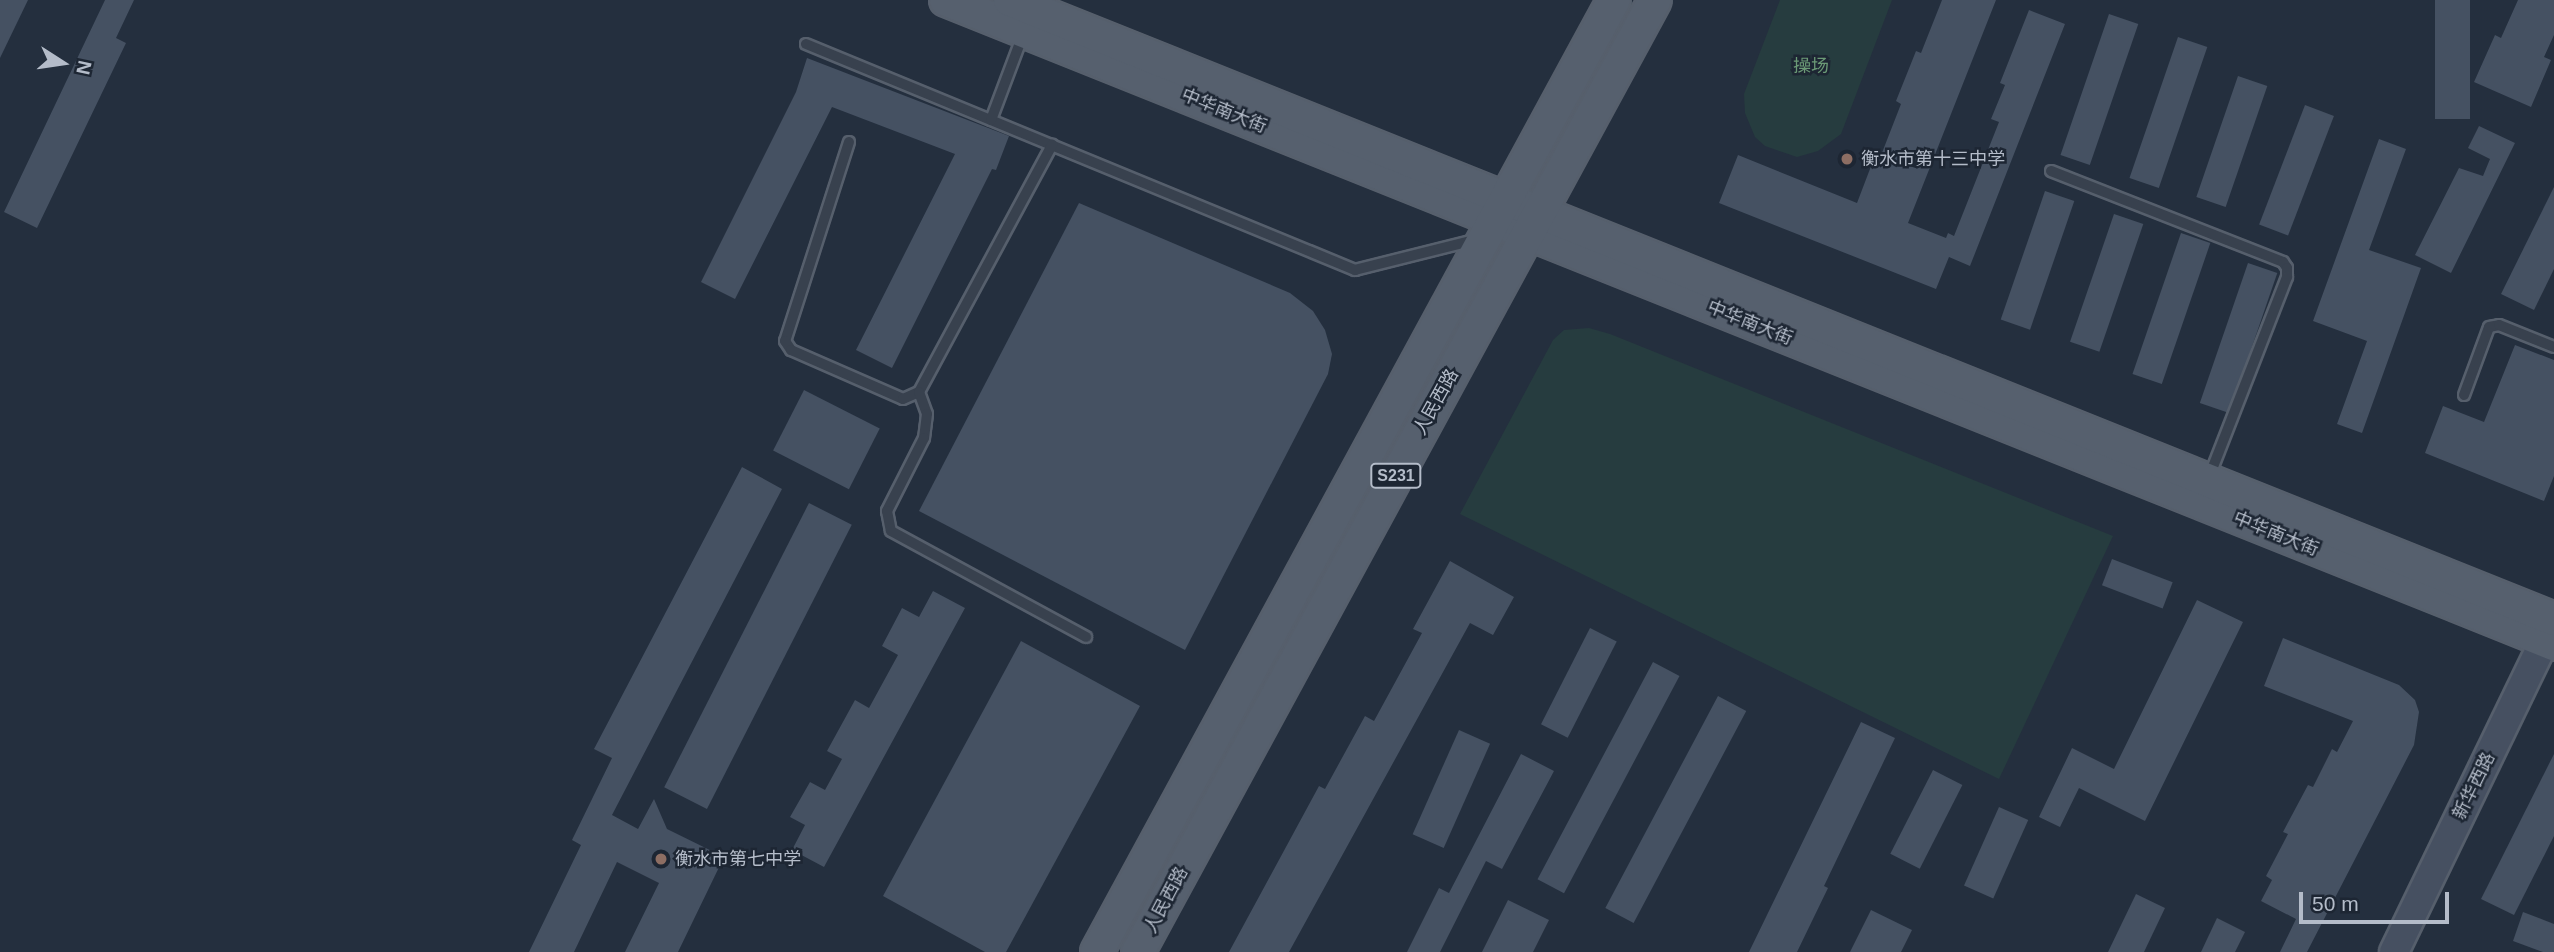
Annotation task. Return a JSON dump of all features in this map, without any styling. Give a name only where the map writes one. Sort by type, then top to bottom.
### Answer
[{"type":"main road","name":"中华南大街","points":[[946,0],[1495,219],[1534,223],[2207,481],[2552,631]]},
{"type":"main road","name":"中华南大街","points":[[1010,0],[1495,219]]},
{"type":"main road","name":"人民西路","points":[[1097,952],[1614,0]]},
{"type":"main road","name":"人民西路","points":[[1138,952],[1655,0]]},
{"type":"main road","name":"中华南大街","points":[[1534,223],[2552,631]]},
{"type":"street","name":"新华西路","points":[[2394,952],[2552,631]]},
{"type":"lane","points":[[991,120],[1024,32]]},
{"type":"lane","points":[[806,44],[1355,270],[1495,219]]},
{"type":"lane","points":[[849,142],[785,341],[790,350],[903,399],[919,392],[1052,145]]},
{"type":"lane","points":[[2051,171],[2283,262],[2287,268],[2287,277],[2207,481]]},
{"type":"lane","points":[[2464,396],[2489,327],[2499,326],[2554,347]]},
{"type":"lane","points":[[919,392],[927,414],[924,438],[887,511],[891,531],[1086,638]]},
{"type":"green space","name":"操场","points":[[1780,0],[1892,0],[1841,134],[1818,151],[1797,157],[1765,146],[1755,137],[1745,113],[1744,94]]},
{"type":"green space","points":[[1589,328],[1610,334],[2113,536],[1999,779],[1460,514],[1553,340],[1564,330]]},
{"type":"building","points":[[0,0],[28,0],[0,58]]},
{"type":"building","points":[[105,0],[134,0],[116,38],[126,43],[37,228],[4,212]]},
{"type":"building","points":[[1942,0],[1996,0],[1908,223],[1946,238],[1948,233],[1954,236],[1999,122],[1991,119],[2005,85],[2000,83],[2029,10],[2065,24],[1970,266],[1949,257],[1936,289],[1719,203],[1738,155],[1857,203],[1873,161],[1878,163],[1901,104],[1896,101],[1916,51],[1921,53]]},
{"type":"building","points":[[2435,0],[2470,0],[2470,119],[2435,119]]},
{"type":"building","points":[[2518,0],[2554,0],[2554,35],[2544,57],[2551,60],[2531,107],[2474,82],[2495,35],[2501,38]]},
{"type":"building","points":[[2109,14],[2138,24],[2090,165],[2060,155]]},
{"type":"building","points":[[2178,37],[2207,47],[2159,188],[2129,178]]},
{"type":"building","points":[[807,58],[1009,136],[996,170],[992,169],[892,368],[856,350],[955,154],[832,107],[735,299],[701,282],[796,92]]},
{"type":"building","points":[[2238,76],[2267,86],[2226,207],[2196,197]]},
{"type":"building","points":[[2305,105],[2334,116],[2288,236],[2259,224]]},
{"type":"building","points":[[2479,126],[2515,143],[2451,273],[2415,255],[2459,168],[2483,176],[2490,159],[2468,148]]},
{"type":"building","points":[[2379,139],[2406,149],[2369,250],[2421,268],[2362,433],[2337,424],[2367,341],[2313,321]]},
{"type":"building","points":[[2554,187],[2554,269],[2534,310],[2501,294]]},
{"type":"building","points":[[2045,191],[2074,201],[2030,330],[2001,320]]},
{"type":"building","points":[[1079,203],[1290,293],[1313,311],[1325,330],[1332,354],[1328,374],[1185,650],[919,511]]},
{"type":"building","points":[[2114,214],[2143,224],[2099,352],[2070,342]]},
{"type":"building","points":[[2181,233],[2210,243],[2162,384],[2132,374]]},
{"type":"building","points":[[2248,263],[2277,273],[2229,413],[2200,403]]},
{"type":"building","points":[[2515,345],[2554,360],[2554,476],[2544,501],[2425,453],[2443,406],[2484,422]]},
{"type":"building","points":[[804,390],[880,429],[849,489],[773,451]]},
{"type":"building","points":[[742,467],[782,489],[612,815],[638,829],[654,799],[667,829],[724,857],[678,952],[625,952],[659,883],[617,862],[574,952],[529,952],[581,845],[572,840],[612,758],[594,749]]},
{"type":"building","points":[[809,503],[852,525],[707,809],[664,787]]},
{"type":"building","points":[[2112,559],[2173,582],[2163,608],[2102,585]]},
{"type":"building","points":[[1450,561],[1514,597],[1493,635],[1470,623],[1289,952],[1229,952],[1319,786],[1325,789],[1365,716],[1374,721],[1422,633],[1413,629]]},
{"type":"building","points":[[933,591],[965,608],[824,867],[792,850],[805,825],[790,817],[810,782],[825,790],[842,759],[827,751],[855,700],[869,708],[898,655],[882,646],[902,608],[919,617]]},
{"type":"building","points":[[2197,600],[2243,622],[2145,821],[2079,788],[2060,827],[2039,817],[2072,748],[2114,769]]},
{"type":"building","points":[[1590,628],[1617,642],[1568,738],[1541,724]]},
{"type":"building","points":[[2283,638],[2399,685],[2415,700],[2419,712],[2414,745],[2307,952],[2280,952],[2296,919],[2261,901],[2272,880],[2266,876],[2288,834],[2283,832],[2308,785],[2313,787],[2332,749],[2337,752],[2353,721],[2264,686]]},
{"type":"building","points":[[1021,641],[1140,706],[1006,952],[985,952],[883,896]]},
{"type":"building","points":[[1653,662],[1679,676],[1564,893],[1538,879]]},
{"type":"building","points":[[1718,696],[1746,711],[1634,923],[1605,908]]},
{"type":"building","points":[[1861,722],[1895,738],[1824,886],[1828,888],[1797,952],[1749,952]]},
{"type":"building","points":[[1459,730],[1490,744],[1444,848],[1413,834]]},
{"type":"building","points":[[1521,754],[1554,771],[1502,869],[1486,861],[1440,952],[1407,952],[1439,888],[1449,893]]},
{"type":"building","points":[[2554,754],[2554,836],[2514,915],[2481,899]]},
{"type":"building","points":[[1933,770],[1962,785],[1920,869],[1890,854]]},
{"type":"building","points":[[1999,807],[2028,820],[1993,899],[1964,886]]},
{"type":"building","points":[[2136,894],[2165,908],[2144,952],[2108,952]]},
{"type":"building","points":[[1508,900],[1549,920],[1533,952],[1482,952]]},
{"type":"building","points":[[1871,910],[1912,930],[1901,952],[1850,952]]},
{"type":"building","points":[[2523,912],[2554,924],[2554,952],[2543,952],[2513,941]]},
{"type":"building","points":[[2217,918],[2245,932],[2235,952],[2201,952]]},
{"type":"place","name":"衡水市第十三中学","points":[[1847,159]]},
{"type":"place","name":"衡水市第七中学","points":[[661,859]]}]
